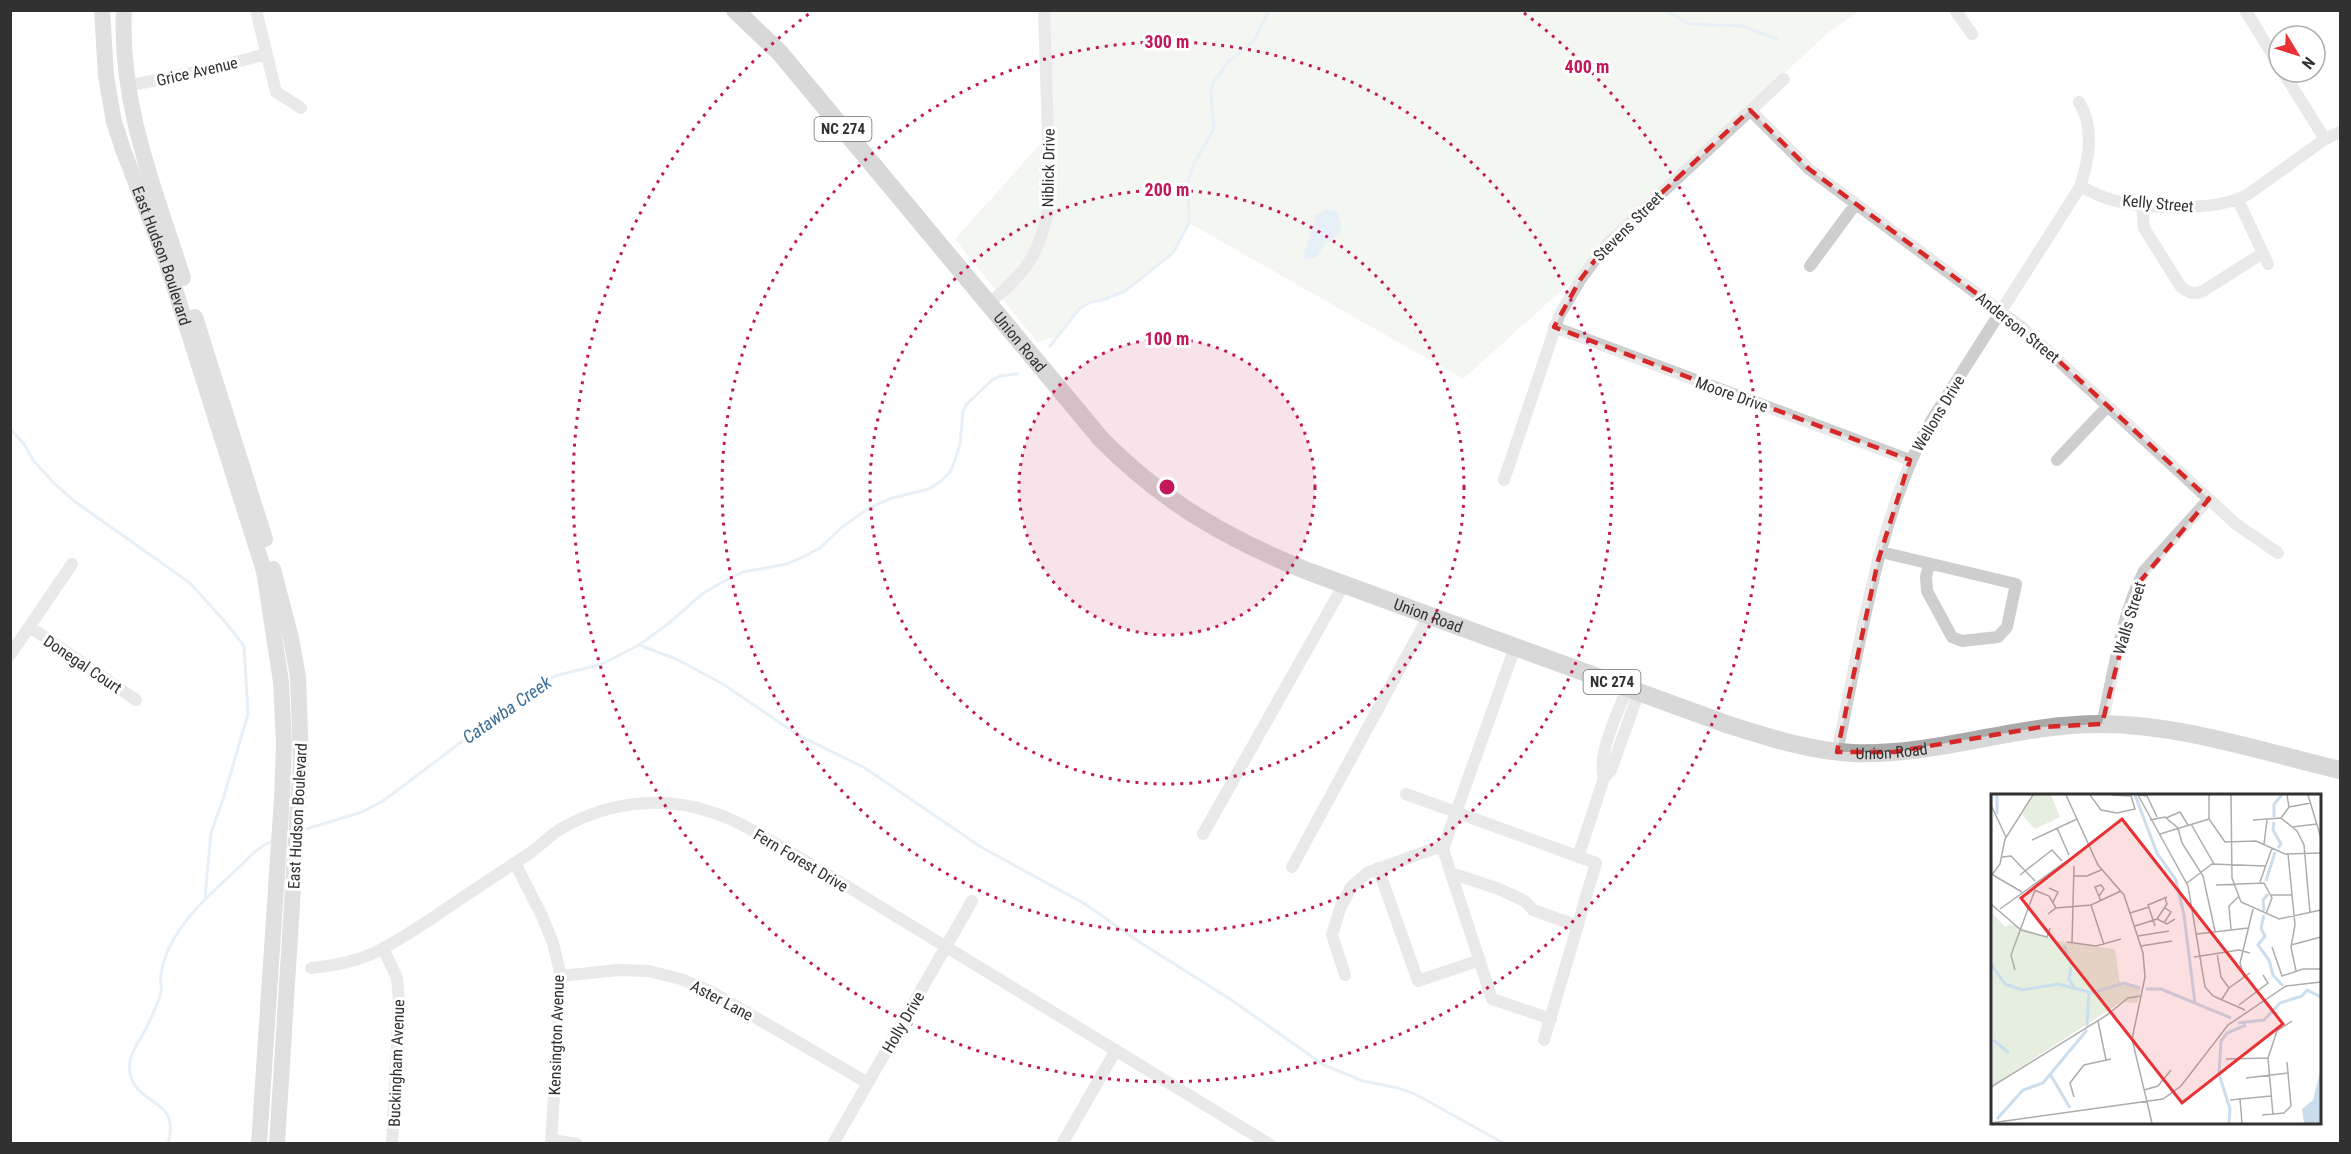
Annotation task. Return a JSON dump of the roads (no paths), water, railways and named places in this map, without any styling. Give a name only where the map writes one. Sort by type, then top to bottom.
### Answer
[{"type":"main road","name":"East Hudson Boulevard","points":[[102,10],[106,76],[114,122],[123,152],[167,264],[246,496],[264,572],[281,682],[284,742],[282,798],[259,1143]]},
{"type":"main road","name":"East Hudson Boulevard","points":[[124,10],[123,49],[127,86],[144,158],[291,638],[298,677],[301,720],[299,791],[277,1143]]},
{"type":"main road","name":"Union Road","points":[[735,10],[780,53],[1074,410],[1113,452],[1172,501],[1222,532],[1284,561],[1344,584],[1633,690],[1799,746],[1837,752],[1894,752],[1944,746],[2041,727],[2102,724],[2175,731],[2340,770]]},
{"type":"street","points":[[256,10],[276,92],[301,108]]},
{"type":"street","name":"Niblick Drive","points":[[988,304],[1024,271],[1044,231],[1050,202],[1044,10]]},
{"type":"street","points":[[1955,10],[1972,34]]},
{"type":"street","points":[[2245,10],[2267,46]]},
{"type":"street","name":"Grice Avenue","points":[[127,86],[206,70],[266,54]]},
{"type":"street","name":"Stevens Street","points":[[1504,480],[1554,327],[1580,280],[1607,244],[1784,79]]},
{"type":"street","points":[[2291,84],[2325,139]]},
{"type":"street","name":"Wellons Drive","points":[[1837,752],[1881,552],[1910,460],[1931,421],[2080,187],[2087,163],[2089,140],[2085,112],[2079,102]]},
{"type":"street","name":"Anderson Street","points":[[1750,110],[1809,169],[2001,310],[2074,373],[2209,499],[2253,537],[2278,553]]},
{"type":"street","name":"Kelly Street","points":[[2080,187],[2107,198],[2142,204],[2210,207],[2238,200],[2325,139],[2340,132]]},
{"type":"street","points":[[2142,204],[2144,228],[2181,287],[2196,294],[2265,259],[2238,200]]},
{"type":"street","points":[[1810,266],[1855,205]]},
{"type":"street","name":"Moore Drive","points":[[1554,327],[1910,460]]},
{"type":"street","points":[[2057,460],[2108,406]]},
{"type":"street","name":"Walls Street","points":[[2102,724],[2127,616],[2137,585],[2144,571],[2209,499]]},
{"type":"street","points":[[1881,552],[2016,584],[2007,627],[1998,637],[1962,642],[1952,637],[1927,591],[1926,578],[1929,564]]},
{"type":"street","points":[[10,655],[72,564]]},
{"type":"street","points":[[1203,834],[1344,584]]},
{"type":"street","points":[[1292,867],[1430,615]]},
{"type":"street","name":"Donegal Court","points":[[30,627],[136,700]]},
{"type":"street","points":[[1515,647],[1443,849],[1492,999],[1551,1019]]},
{"type":"street","points":[[1578,857],[1604,778],[1601,770],[1604,755],[1633,690]]},
{"type":"street","points":[[1406,794],[1596,863],[1544,1040]]},
{"type":"street","name":"Fern Forest Drive","points":[[311,968],[344,964],[384,950],[515,863],[557,832],[600,812],[646,802],[694,807],[738,823],[794,854],[1269,1143]]},
{"type":"street","points":[[1345,975],[1332,935],[1351,887],[1367,873],[1378,868],[1444,845]]},
{"type":"street","name":"Kensington Avenue","points":[[515,863],[542,915],[553,943],[561,976],[551,1142]]},
{"type":"street","points":[[1378,868],[1418,981],[1480,960]]},
{"type":"street","points":[[1451,873],[1499,889],[1525,901],[1533,910],[1578,926]]},
{"type":"street","name":"Holly Drive","points":[[833,1143],[972,901]]},
{"type":"street","name":"Buckingham Avenue","points":[[384,950],[397,978],[399,1001],[392,1143]]},
{"type":"street","name":"Aster Lane","points":[[561,976],[639,970],[658,972],[681,979],[710,991],[868,1083]]},
{"type":"street","points":[[1062,1143],[1116,1050]]},
{"type":"street","points":[[551,1142],[577,1143]]},
{"type":"water","points":[[1327,209],[1338,212],[1341,232],[1324,245],[1317,257],[1306,260],[1305,251],[1316,215]]},
{"type":"waterway","name":"Catawba Creek","points":[[1050,346],[1080,308],[1125,291],[1173,253],[1189,223],[1188,182],[1193,165],[1214,129],[1211,94],[1213,83],[1229,61],[1254,41],[1269,10]]},
{"type":"waterway","points":[[1665,10],[1689,24],[1742,26],[1777,39]]},
{"type":"waterway","name":"Catawba Creek","points":[[303,830],[362,812],[383,801],[505,709],[555,676],[602,664],[639,645],[702,594],[719,584],[743,572],[787,564],[805,556],[820,548],[842,527],[869,508],[892,498],[929,489],[950,472],[960,444],[963,412],[966,405],[992,380],[1000,376],[1017,374]]},
{"type":"waterway","points":[[10,429],[54,483],[74,501],[190,583],[244,646],[248,714],[211,833],[205,897]]},
{"type":"waterway","points":[[639,645],[676,659],[723,684],[798,735],[865,768],[981,847],[1085,904],[1141,943],[1230,999],[1324,1065],[1363,1081],[1415,1094],[1505,1144]]},
{"type":"waterway","name":"Catawba Creek","points":[[168,1144],[171,1129],[169,1119],[158,1104],[136,1086],[129,1069],[135,1048],[159,1000],[165,957],[182,926],[198,906],[253,854],[274,840]]}]
